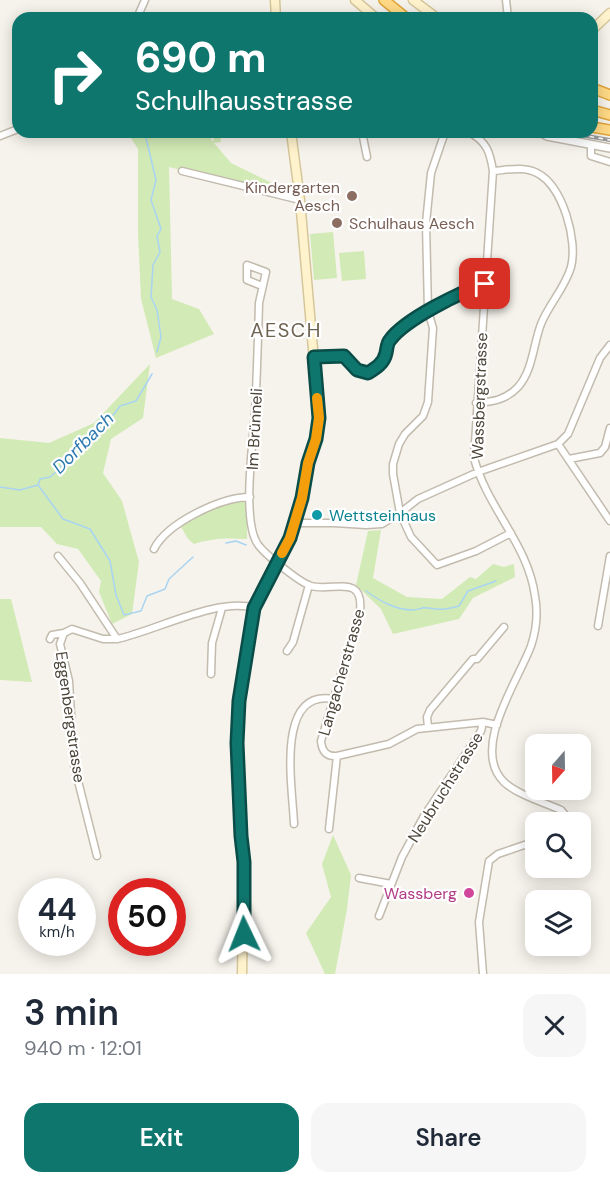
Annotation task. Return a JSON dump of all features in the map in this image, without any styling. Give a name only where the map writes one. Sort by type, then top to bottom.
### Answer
[{"type":"highway","points":[[378,0],[392,12]]},
{"type":"highway","points":[[384,0],[399,12]]},
{"type":"main road","points":[[355,0],[369,12]]},
{"type":"main road","points":[[413,0],[429,12]]},
{"type":"main road","points":[[598,24],[610,13]]},
{"type":"main road","points":[[242,974],[244,862],[241,836],[238,718],[254,608],[290,538],[302,498],[319,418],[300,200],[292,138]]},
{"type":"street","points":[[363,138],[367,158]]},
{"type":"street","points":[[442,138],[428,195],[426,233],[428,311],[433,328],[427,410],[399,444],[393,464],[395,493],[400,513],[411,537],[437,565],[476,551],[511,532]]},
{"type":"street","name":"Wassbergstrasse","points":[[477,138],[489,150],[492,171],[474,458],[478,472],[529,566],[535,591],[536,614],[531,644],[497,725],[491,748],[493,766],[510,787],[563,812]]},
{"type":"street","points":[[557,138],[610,148]]},
{"type":"street","points":[[591,145],[591,156],[610,162]]},
{"type":"street","points":[[476,403],[502,399],[523,381],[542,321],[567,278],[573,252],[564,211],[547,180],[537,173],[522,169],[492,171]]},
{"type":"street","points":[[182,171],[300,200]]},
{"type":"street","points":[[314,357],[344,356],[357,370],[368,373],[386,356],[390,339],[405,325],[428,311],[485,284]]},
{"type":"street","name":"Im Brünneli","points":[[262,286],[259,303],[250,497],[254,535],[262,550],[277,562]]},
{"type":"street","points":[[294,523],[382,524],[418,499],[478,472],[558,444],[568,434],[600,358],[610,345]]},
{"type":"street","points":[[569,459],[600,453],[610,428]]},
{"type":"street","points":[[558,444],[610,521]]},
{"type":"street","points":[[154,549],[159,540],[181,520],[237,497],[250,497]]},
{"type":"street","points":[[58,556],[81,583],[117,639],[203,612],[241,606],[254,608]]},
{"type":"street","points":[[598,626],[610,556]]},
{"type":"street","points":[[277,562],[309,585],[296,633],[286,651]]},
{"type":"street","name":"Langacherstrasse","points":[[309,585],[347,586],[357,591],[361,601],[321,741],[321,748],[326,754],[331,757],[389,744],[412,731],[428,727],[483,722],[497,725]]},
{"type":"street","points":[[211,674],[212,643],[222,608]]},
{"type":"street","points":[[428,727],[427,717],[430,710],[473,659],[477,659],[504,627]]},
{"type":"street","name":"Eggenbergstrasse","points":[[97,856],[74,765],[69,681],[60,644],[63,633],[72,629],[103,639],[117,639]]},
{"type":"street","points":[[50,639],[52,635],[63,633]]},
{"type":"street","points":[[294,824],[291,741],[293,726],[302,709],[311,702],[324,698],[334,699]]},
{"type":"street","name":"Neubruchstrasse","points":[[379,916],[402,857],[424,816],[481,731],[483,722]]},
{"type":"street","name":"Langacherstrasse","points":[[329,829],[337,756]]},
{"type":"street","points":[[483,974],[479,922],[489,861],[498,854],[525,845]]},
{"type":"street","points":[[359,878],[391,884]]},
{"type":"green space","points":[[131,138],[211,138],[213,142],[214,138],[221,138],[221,142],[214,143],[231,163],[278,186],[277,194],[169,167],[172,299],[199,309],[214,334],[156,358],[141,299],[138,149]]},
{"type":"green space","points":[[333,232],[337,278],[314,280],[310,234]]},
{"type":"green space","points":[[364,251],[366,279],[342,281],[339,253]]},
{"type":"green space","points":[[150,364],[143,418],[111,439],[103,473],[122,501],[139,562],[132,614],[112,624],[99,592],[101,581],[78,549],[57,544],[41,527],[0,527],[0,438],[49,443],[94,423]]},
{"type":"green space","points":[[236,498],[247,499],[247,539],[220,539],[194,544],[188,539],[180,525]]},
{"type":"green space","points":[[381,530],[373,578],[407,597],[442,599],[470,577],[476,579],[493,564],[504,567],[514,564],[515,577],[473,598],[459,619],[393,634],[381,609],[356,585],[368,531]]},
{"type":"green space","points":[[0,599],[11,599],[32,682],[0,680]]},
{"type":"green space","points":[[333,835],[351,875],[335,974],[325,974],[306,933],[331,897],[322,864]]},
{"type":"waterway","points":[[146,138],[156,180],[151,200],[161,229],[157,236],[160,252],[153,265],[151,297],[157,310],[161,337],[157,352]]},
{"type":"waterway","name":"Dorfbach","points":[[0,487],[20,490],[38,485],[40,479],[50,477],[76,446],[92,440],[120,406],[136,401],[152,374]]},
{"type":"waterway","points":[[38,485],[63,519],[90,529],[110,561],[116,595],[124,615],[141,611],[147,596],[165,589],[169,579],[193,557]]},
{"type":"waterway","points":[[226,543],[236,541],[246,545]]},
{"type":"waterway","points":[[366,591],[394,607],[413,610],[443,609],[459,606],[468,591],[496,581]]},
{"type":"railway","points":[[598,138],[610,140]]},
{"type":"slow traffic","points":[[282,553],[290,538],[302,498],[306,471],[316,439],[319,418],[317,398]]},
{"type":"place","name":"Kindergarten Aesch","points":[[352,196]]},
{"type":"place","name":"Schulhaus Aesch","points":[[337,223]]},
{"type":"place","name":"Wettsteinhaus","points":[[317,515]]},
{"type":"place","name":"Wassberg","points":[[469,893]]},
{"type":"district","name":"AESCH","points":[[286,330]]},
{"type":"route","points":[[244,934],[244,862],[237,743],[239,701],[254,608],[290,538],[316,439],[319,418],[314,357],[344,356],[349,359],[354,368],[368,373],[374,370],[386,356],[390,339],[405,325],[454,297],[485,284]]}]
